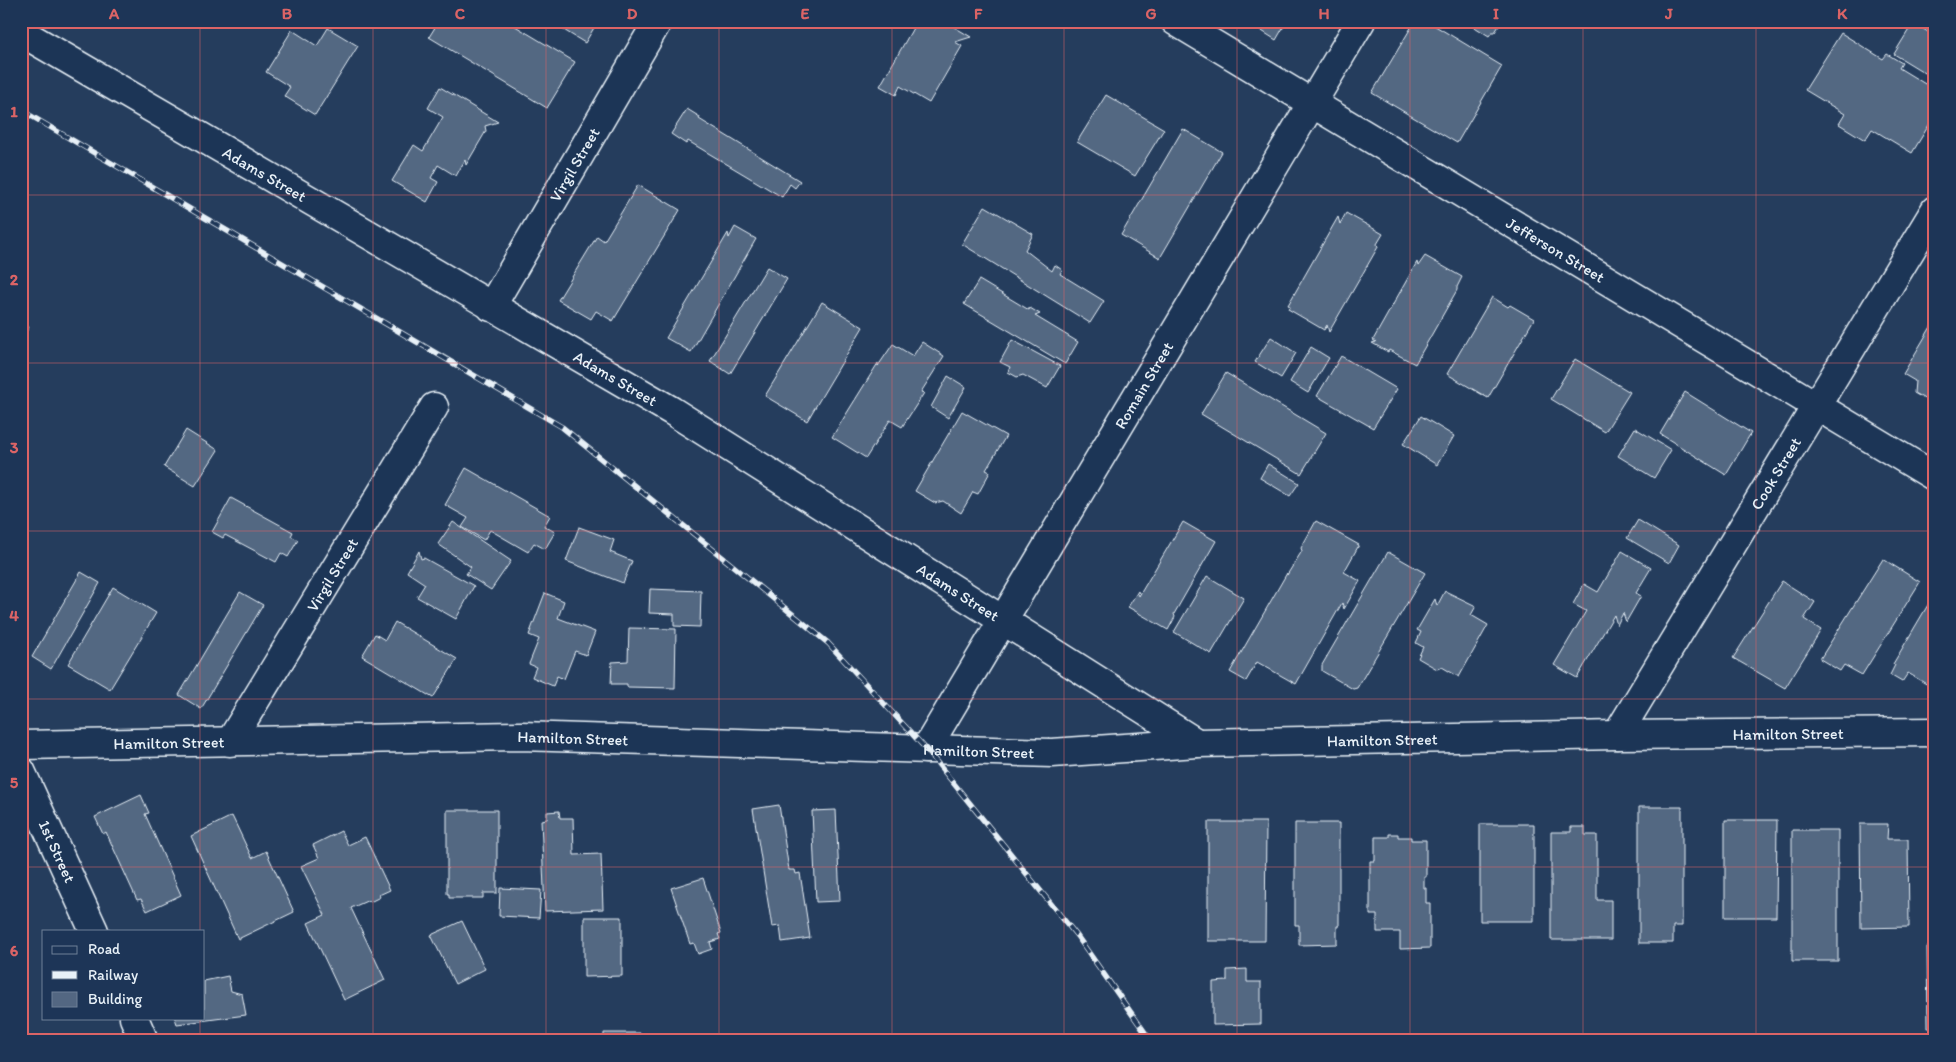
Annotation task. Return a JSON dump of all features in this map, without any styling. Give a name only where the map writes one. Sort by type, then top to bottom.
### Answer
[{"type":"street","name":"Virgil Street","points":[[491,307],[658,21]]},
{"type":"street","name":"Jefferson Street","points":[[1175,21],[1935,477]]},
{"type":"street","name":"Romain Street","points":[[926,749],[1361,21]]},
{"type":"street","name":"Adams Street","points":[[21,32],[672,412],[1197,743]]},
{"type":"street","name":"Cook Street","points":[[1617,735],[1935,210]]},
{"type":"street","name":"Virgil Street","points":[[230,742],[434,407]]},
{"type":"street","name":"Hamilton Street","points":[[21,745],[521,736],[1052,753],[1197,743],[1617,735],[1935,732]]},
{"type":"street","name":"1st Street","points":[[21,771],[94,930]]},
{"type":"street","points":[[135,1020],[144,1041]]},
{"type":"building","points":[[439,21],[507,21],[575,62],[547,108],[429,37]]},
{"type":"building","points":[[549,21],[598,21],[585,43]]},
{"type":"building","points":[[917,21],[923,21],[924,24],[925,21],[944,21],[971,37],[955,42],[962,46],[929,103],[900,86],[896,95],[880,86]]},
{"type":"building","points":[[1246,21],[1287,21],[1276,40]]},
{"type":"building","points":[[1415,21],[1427,21],[1502,66],[1457,143],[1372,93]]},
{"type":"building","points":[[1465,21],[1502,21],[1495,32],[1492,32],[1489,36]]},
{"type":"building","points":[[1913,23],[1935,36],[1935,79],[1894,54]]},
{"type":"building","points":[[328,28],[358,46],[315,115],[284,96],[290,87],[266,72],[292,30],[317,46]]},
{"type":"building","points":[[1841,33],[1883,59],[1887,54],[1902,63],[1899,68],[1935,90],[1935,115],[1912,153],[1872,129],[1865,140],[1839,124],[1845,114],[1805,90]]},
{"type":"building","points":[[440,87],[498,122],[485,126],[486,131],[466,165],[465,160],[456,176],[438,165],[431,178],[438,182],[427,202],[392,181],[414,145],[423,151],[443,117],[428,108]]},
{"type":"building","points":[[1106,95],[1164,129],[1135,176],[1077,142]]},
{"type":"building","points":[[687,109],[700,117],[699,119],[800,181],[795,188],[790,184],[782,197],[688,141],[686,144],[671,134]]},
{"type":"building","points":[[1183,129],[1222,152],[1160,258],[1121,235]]},
{"type":"building","points":[[638,185],[680,210],[613,321],[596,311],[591,319],[558,300],[597,236],[604,241]]},
{"type":"building","points":[[985,206],[1033,234],[1025,250],[1052,271],[1055,265],[1062,270],[1060,274],[1104,301],[1090,323],[962,244]]},
{"type":"building","points":[[1346,213],[1383,234],[1377,244],[1378,247],[1329,332],[1327,325],[1324,330],[1288,309],[1290,306],[1288,305],[1338,217],[1340,224]]},
{"type":"building","points":[[735,227],[756,239],[691,352],[666,338],[728,233],[729,238]]},
{"type":"building","points":[[1425,256],[1462,277],[1457,290],[1415,364],[1372,343],[1376,342],[1373,340],[1417,262],[1418,266]]},
{"type":"building","points":[[767,267],[787,279],[730,374],[710,361]]},
{"type":"building","points":[[979,280],[1029,310],[1030,308],[1040,314],[1035,316],[1078,342],[1065,364],[964,304]]},
{"type":"building","points":[[1492,297],[1534,319],[1488,398],[1447,374]]},
{"type":"building","points":[[822,302],[863,327],[807,421],[765,396]]},
{"type":"building","points":[[1935,320],[1935,405],[1914,393],[1915,381],[1903,374]]},
{"type":"building","points":[[21,322],[29,327],[21,340]]},
{"type":"building","points":[[1271,337],[1296,353],[1281,378],[1255,362]]},
{"type":"building","points":[[1012,340],[1060,366],[1047,388],[1023,375],[1017,377],[1008,372],[1010,367],[1000,362]]},
{"type":"building","points":[[922,342],[944,356],[921,392],[924,393],[902,427],[890,420],[866,458],[832,437],[878,363],[878,366],[893,344],[913,356]]},
{"type":"building","points":[[1311,347],[1329,358],[1308,393],[1290,382]]},
{"type":"building","points":[[1341,356],[1397,389],[1373,428],[1317,396]]},
{"type":"building","points":[[1575,359],[1630,392],[1605,432],[1551,399]]},
{"type":"building","points":[[1226,373],[1326,433],[1301,474],[1201,414]]},
{"type":"building","points":[[948,376],[966,387],[948,418],[931,407]]},
{"type":"building","points":[[1685,392],[1751,433],[1726,475],[1660,434]]},
{"type":"building","points":[[962,411],[1006,436],[986,470],[990,472],[978,494],[973,492],[961,513],[943,501],[935,503],[915,491]]},
{"type":"building","points":[[1421,416],[1454,436],[1437,465],[1403,444]]},
{"type":"building","points":[[1635,428],[1671,450],[1654,478],[1618,456]]},
{"type":"building","points":[[186,430],[218,450],[195,486],[164,467]]},
{"type":"building","points":[[1268,464],[1299,483],[1290,496],[1260,478]]},
{"type":"building","points":[[466,468],[550,516],[544,526],[555,532],[545,549],[534,543],[528,552],[490,530],[484,540],[462,527],[468,518],[445,505]]},
{"type":"building","points":[[231,498],[293,532],[291,536],[298,540],[288,557],[281,553],[276,562],[225,535],[223,538],[212,532]]},
{"type":"building","points":[[1638,520],[1679,545],[1669,563],[1627,538]]},
{"type":"building","points":[[1316,521],[1359,545],[1344,572],[1360,581],[1344,609],[1342,603],[1296,684],[1257,662],[1246,681],[1230,672],[1287,573],[1287,575],[1302,551],[1301,548]]},
{"type":"building","points":[[453,522],[511,561],[491,590],[466,574],[471,567],[438,544]]},
{"type":"building","points":[[1183,522],[1216,541],[1174,614],[1175,617],[1168,630],[1128,607],[1138,591],[1139,596]]},
{"type":"building","points":[[579,527],[614,540],[610,552],[632,561],[623,583],[566,561]]},
{"type":"building","points":[[419,551],[421,559],[424,558],[474,586],[456,619],[417,597],[425,584],[407,572]]},
{"type":"building","points":[[1622,551],[1651,568],[1636,593],[1641,596],[1626,622],[1623,613],[1617,625],[1614,615],[1577,678],[1554,665],[1586,611],[1573,604],[1584,584],[1598,592]]},
{"type":"building","points":[[1388,552],[1425,573],[1357,688],[1353,689],[1322,671],[1322,665]]},
{"type":"building","points":[[1883,559],[1920,582],[1862,675],[1844,665],[1840,671],[1820,659]]},
{"type":"building","points":[[81,572],[100,583],[51,669],[32,657]]},
{"type":"building","points":[[1207,576],[1244,598],[1211,654],[1174,632]]},
{"type":"building","points":[[1782,581],[1815,602],[1804,619],[1821,630],[1785,688],[1733,658]]},
{"type":"building","points":[[113,587],[156,613],[110,689],[68,664]]},
{"type":"building","points":[[650,589],[701,591],[700,627],[674,626],[674,614],[649,613]]},
{"type":"building","points":[[1445,591],[1476,606],[1471,615],[1488,625],[1459,677],[1442,667],[1437,669],[1418,658],[1423,647],[1416,643],[1421,632],[1417,630],[1435,599],[1437,606]]},
{"type":"building","points":[[240,592],[263,605],[201,709],[179,695]]},
{"type":"building","points":[[545,593],[564,601],[558,618],[595,632],[586,655],[575,651],[564,679],[557,676],[553,686],[532,677],[536,667],[529,664],[539,639],[529,635]]},
{"type":"building","points":[[1935,593],[1935,674],[1928,685],[1908,673],[1902,682],[1890,675],[1895,665],[1893,664]]},
{"type":"building","points":[[395,622],[457,659],[433,698],[362,656],[375,634],[385,640]]},
{"type":"building","points":[[629,628],[676,629],[675,688],[627,687],[627,684],[611,684],[612,662],[628,661]]},
{"type":"building","points":[[141,795],[149,813],[145,814],[181,895],[147,911],[141,899],[137,900],[106,832],[103,834],[95,817]]},
{"type":"building","points":[[779,805],[789,870],[795,870],[796,874],[800,873],[810,938],[782,942],[780,926],[772,927],[753,809]]},
{"type":"building","points":[[1639,807],[1682,807],[1682,926],[1673,926],[1673,943],[1639,943]]},
{"type":"building","points":[[447,810],[497,810],[497,893],[483,893],[483,898],[449,898],[449,894],[447,894]]},
{"type":"building","points":[[836,810],[840,901],[816,902],[812,811]]},
{"type":"building","points":[[559,811],[560,818],[573,818],[574,855],[601,854],[603,909],[545,911],[541,820],[547,819],[547,812]]},
{"type":"building","points":[[232,816],[252,858],[266,851],[294,912],[238,939],[191,836]]},
{"type":"building","points":[[1725,820],[1777,820],[1776,917],[1725,917]]},
{"type":"building","points":[[1208,822],[1266,822],[1265,941],[1208,941]]},
{"type":"building","points":[[1295,823],[1339,823],[1339,926],[1337,926],[1337,944],[1299,945],[1299,925],[1295,925]]},
{"type":"building","points":[[1480,824],[1534,824],[1534,921],[1480,921]]},
{"type":"building","points":[[1860,824],[1888,824],[1887,839],[1908,839],[1909,927],[1861,928]]},
{"type":"building","points":[[1571,827],[1585,827],[1585,835],[1597,835],[1597,900],[1611,900],[1611,940],[1551,940],[1551,832],[1571,832]]},
{"type":"building","points":[[1792,830],[1838,830],[1838,961],[1792,961]]},
{"type":"building","points":[[341,831],[348,845],[365,837],[390,890],[370,902],[369,900],[351,908],[385,980],[344,1000],[308,923],[325,915],[301,866],[319,858],[313,845]]},
{"type":"building","points":[[1389,834],[1398,834],[1398,837],[1411,837],[1411,840],[1426,840],[1426,877],[1424,877],[1424,888],[1426,888],[1426,903],[1430,903],[1430,948],[1400,949],[1400,932],[1377,932],[1377,915],[1370,915],[1370,861],[1375,861],[1375,837],[1389,837]]},
{"type":"building","points":[[703,878],[721,933],[718,934],[720,939],[710,942],[712,949],[698,954],[694,943],[690,944],[671,888]]},
{"type":"building","points":[[500,888],[541,890],[539,918],[499,916]]},
{"type":"building","points":[[584,917],[622,917],[622,976],[584,977]]},
{"type":"building","points":[[462,921],[485,969],[455,984],[431,935]]},
{"type":"building","points":[[1927,947],[1935,947],[1935,1028],[1928,1028]]},
{"type":"building","points":[[1247,969],[1247,982],[1261,982],[1261,1024],[1213,1025],[1213,982],[1227,981],[1227,970]]},
{"type":"building","points":[[228,976],[231,991],[242,994],[246,1015],[177,1024],[176,1020],[205,1020],[205,981]]},
{"type":"building","points":[[604,1033],[640,1033],[640,1041],[604,1041]]},
{"type":"railway","points":[[21,110],[562,427],[828,643],[926,749],[1077,936],[1151,1041]]}]
